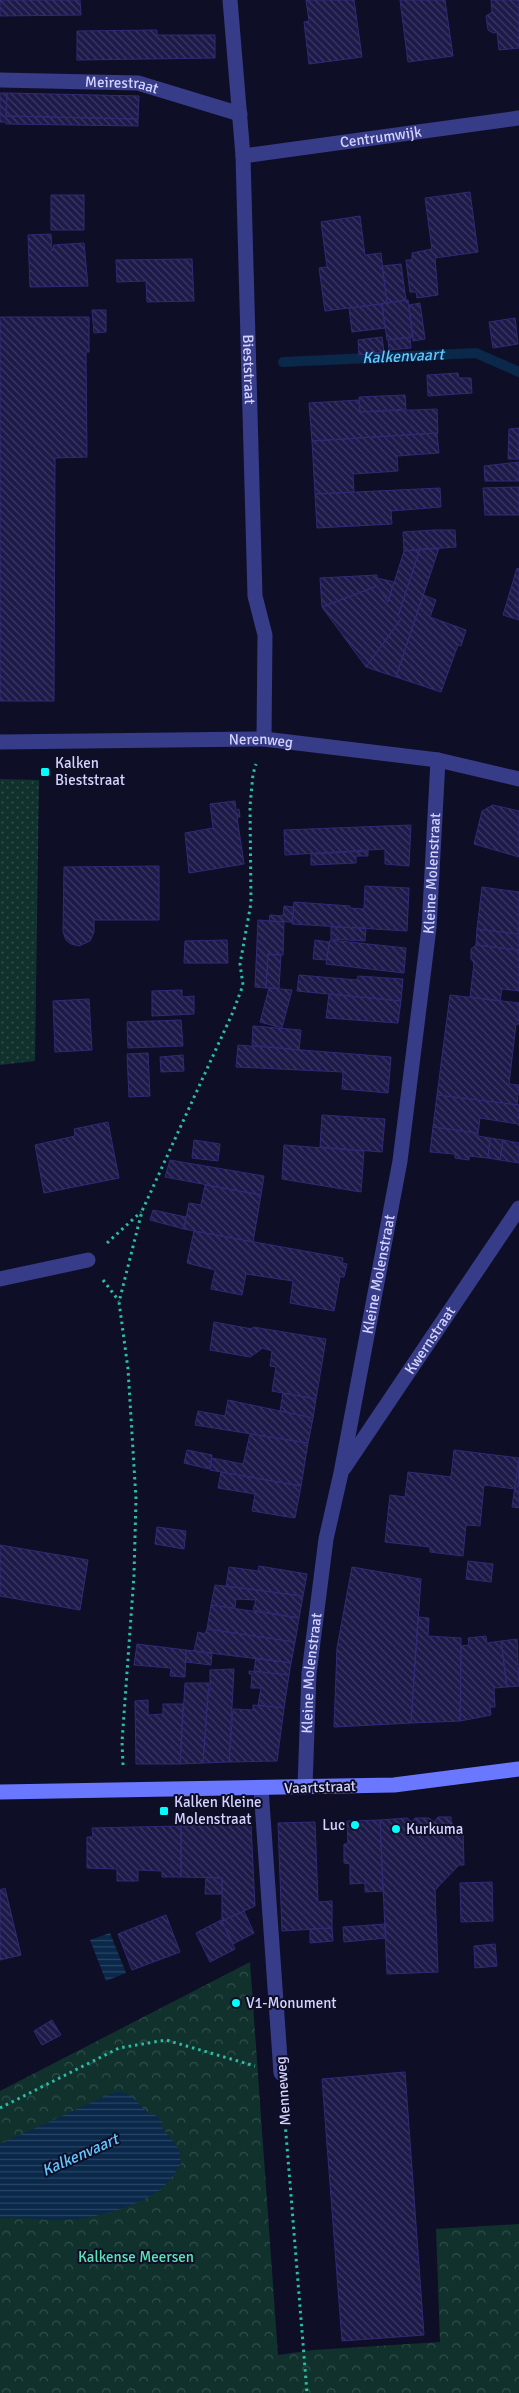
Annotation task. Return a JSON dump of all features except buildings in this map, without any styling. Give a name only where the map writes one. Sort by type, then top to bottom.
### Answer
[{"type":"main road","name":"Vaartstraat","points":[[0,1792],[394,1785],[519,1769]]},
{"type":"street","name":"Bieststraat","points":[[230,0],[243,156],[255,596],[265,635],[264,739]]},
{"type":"street","name":"Meirestraat","points":[[0,80],[138,83],[240,114]]},
{"type":"street","name":"Centrumwijk","points":[[243,156],[519,118]]},
{"type":"street","name":"Nerenweg","points":[[0,742],[264,739],[438,760],[519,779]]},
{"type":"street","name":"Kleine Molenstraat","points":[[305,1787],[308,1672],[326,1539],[400,1161],[429,928],[438,760]]},
{"type":"street","name":"Kwernstraat","points":[[340,1473],[519,1208]]},
{"type":"street","points":[[0,1279],[88,1260]]},
{"type":"street","name":"Menneweg","points":[[261,1788],[281,2073]]},
{"type":"path","points":[[124,1790],[122,1742],[134,1575],[136,1499],[128,1369],[119,1302],[142,1211],[233,1012],[243,985],[240,964],[251,903],[250,806],[253,774],[264,739]]},
{"type":"path","points":[[88,1260],[142,1211]]},
{"type":"path","points":[[0,2108],[119,2048],[166,2040],[281,2073]]},
{"type":"path","name":"Menneweg","points":[[281,2073],[307,2393]]},
{"type":"green space","points":[[0,779],[39,780],[35,1061],[0,1065]]},
{"type":"green space","name":"Kalkense Meersen","points":[[250,1962],[278,2355],[313,2350],[440,2342],[436,2229],[519,2224],[519,2393],[0,2393],[0,2091]]},
{"type":"water","points":[[110,1933],[126,1973],[106,1981],[90,1940]]},
{"type":"water","points":[[117,2091],[130,2095],[150,2115],[154,2114],[163,2122],[160,2125],[179,2149],[181,2164],[169,2181],[145,2199],[100,2215],[70,2220],[0,2218],[0,2144]]},
{"type":"waterway","name":"Kalkenvaart","points":[[283,362],[476,353],[519,372]]},
{"type":"place","name":"Kalken Bieststraat","points":[[45,772]]},
{"type":"place","name":"Kalken Kleine Molenstraat","points":[[164,1811]]},
{"type":"place","name":"Luc","points":[[355,1825]]},
{"type":"place","name":"Kurkuma","points":[[396,1829]]},
{"type":"place","name":"V1-Monument","points":[[236,2003]]}]
